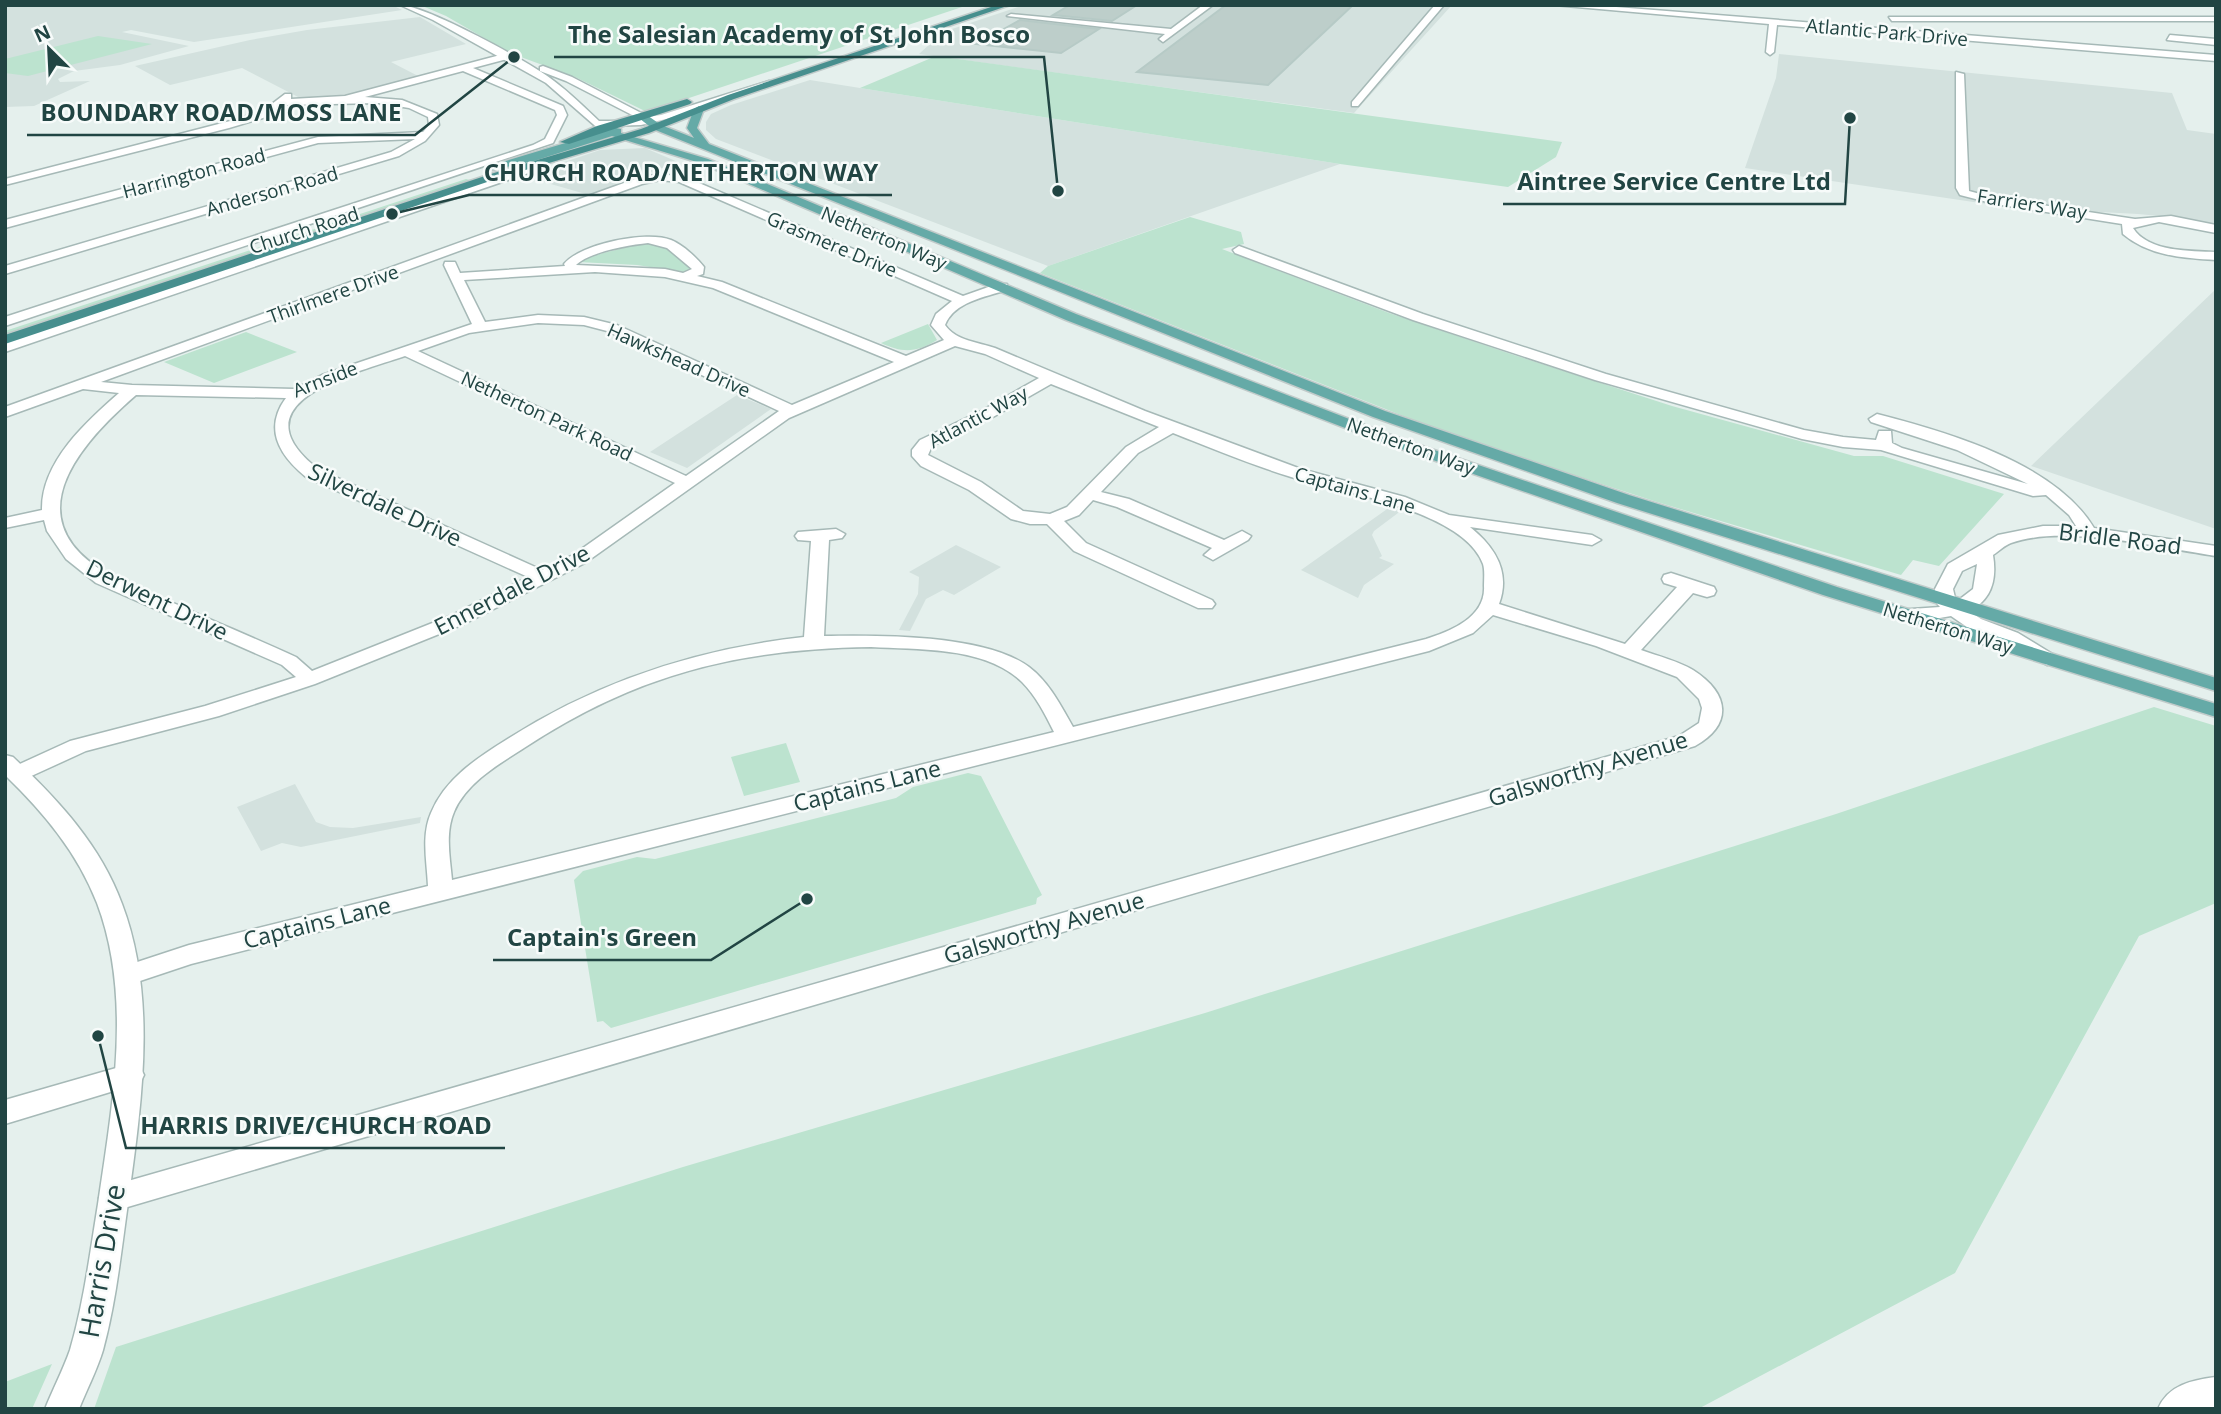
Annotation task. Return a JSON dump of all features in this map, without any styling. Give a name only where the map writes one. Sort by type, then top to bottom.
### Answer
[{"type":"highway","points":[[648,123],[985,5]]},
{"type":"highway","points":[[648,123],[699,109],[1006,5]]},
{"type":"highway","name":"Church Road","points":[[5,341],[535,164],[615,131]]},
{"type":"highway","name":"Church Road","points":[[5,328],[492,167],[615,131]]},
{"type":"main road","points":[[699,109],[692,128],[704,144]]},
{"type":"main road","points":[[615,131],[648,123],[704,155],[722,169]]},
{"type":"main road","name":"Netherton Way","points":[[648,123],[1379,414],[1623,499],[1954,606],[2216,685]]},
{"type":"main road","name":"Netherton Way","points":[[615,131],[685,154],[1002,288],[1390,440],[1630,524],[1904,614],[2206,708]]},
{"type":"street","points":[[404,5],[436,18],[549,81],[591,120],[615,131]]},
{"type":"street","points":[[1159,42],[1209,5]]},
{"type":"street","points":[[1355,104],[1440,5]]},
{"type":"street","name":"Atlantic Park Drive","points":[[1559,5],[2216,58]]},
{"type":"street","points":[[1986,10],[2006,19]]},
{"type":"street","points":[[2105,10],[2125,18]]},
{"type":"street","points":[[1011,16],[1173,32]]},
{"type":"street","points":[[1885,19],[2216,19]]},
{"type":"street","points":[[1770,52],[1773,22]]},
{"type":"street","points":[[2170,38],[2216,42]]},
{"type":"street","points":[[345,99],[504,57],[583,86],[648,123],[744,89],[774,83]]},
{"type":"street","name":"Church Road","points":[[5,322],[503,159],[549,141],[562,115],[559,108],[463,67]]},
{"type":"street","name":"Farriers Way","points":[[1959,74],[1962,188],[1965,192],[1995,201],[2134,222]]},
{"type":"street","points":[[583,86],[615,131]]},
{"type":"street","points":[[5,182],[225,126],[252,118],[286,99],[345,99],[401,103],[422,108],[433,116],[434,125],[427,135]]},
{"type":"street","name":"Harrington Road","points":[[5,223],[318,140],[427,135]]},
{"type":"street","name":"Anderson Road","points":[[5,270],[370,162],[395,154],[427,135]]},
{"type":"street","name":"Church Road","points":[[5,348],[540,167],[535,164]]},
{"type":"street","name":"Thirlmere Drive","points":[[5,412],[639,181],[660,177]]},
{"type":"street","name":"Grasmere Drive","points":[[660,177],[681,179],[964,301]]},
{"type":"street","points":[[2216,229],[2167,220],[2134,222],[2127,226],[2127,232],[2145,243],[2187,254],[2216,257]]},
{"type":"street","points":[[567,268],[573,260],[630,242],[659,240],[668,243],[698,267],[698,271],[686,277]]},
{"type":"street","points":[[1239,250],[1396,310],[1692,404],[1834,442],[1884,445],[1958,470],[2058,496]]},
{"type":"street","points":[[444,252],[480,326]]},
{"type":"street","points":[[456,277],[567,268],[624,269],[686,277],[717,285],[907,362]]},
{"type":"street","points":[[954,341],[941,331],[939,319],[947,309],[1002,288]]},
{"type":"street","name":"Hawkshead Drive","points":[[480,326],[538,319],[599,325],[639,340],[792,411]]},
{"type":"street","name":"Arnside","points":[[83,384],[97,388],[132,390],[297,394],[327,378],[480,326]]},
{"type":"street","name":"Ennerdale Drive","points":[[12,768],[78,746],[212,711],[308,680],[425,634],[544,578],[597,547],[765,426],[792,411],[954,341]]},
{"type":"street","name":"Captains Lane","points":[[954,341],[1271,465],[1406,503],[1443,517],[1592,540]]},
{"type":"street","name":"Netherton Park Road","points":[[405,350],[688,482]]},
{"type":"street","name":"Atlantic Way","points":[[1051,378],[987,414],[932,440],[923,446],[920,453],[927,463],[975,486],[1017,515],[1030,519],[1052,519]]},
{"type":"street","points":[[5,523],[51,513],[57,476],[71,449],[95,422],[132,390]]},
{"type":"street","name":"Silverdale Drive","points":[[297,394],[287,408],[281,430],[289,453],[299,464],[312,473],[544,578]]},
{"type":"street","points":[[1877,419],[1952,442],[1990,458],[2058,496],[2081,515],[2088,532]]},
{"type":"street","points":[[1884,445],[1884,435],[1894,424]]},
{"type":"street","points":[[1171,427],[1132,450],[1073,511],[1052,519],[1080,547],[1205,604]]},
{"type":"street","points":[[1091,494],[1123,503],[1219,552],[1242,536]]},
{"type":"street","name":"Derwent Drive","points":[[51,513],[59,540],[76,561],[90,571],[115,585],[289,661],[308,680]]},
{"type":"street","name":"Captains Lane","points":[[128,975],[189,955],[1430,645],[1464,630],[1488,607],[1495,589],[1493,568],[1488,557],[1474,539],[1443,517]]},
{"type":"street","name":"Bridle Road","points":[[1954,606],[1944,589],[1955,568],[1984,553],[1994,544],[2016,535],[2043,531],[2088,532],[2216,551]]},
{"type":"street","points":[[814,642],[820,535]]},
{"type":"street","points":[[1904,614],[1938,614],[1978,594],[1986,577],[1984,553]]},
{"type":"street","points":[[1179,592],[1198,578]]},
{"type":"street","points":[[1629,651],[1689,585]]},
{"type":"street","points":[[1954,606],[1974,623],[2011,637],[2047,659]]},
{"type":"street","name":"Galsworthy Avenue","points":[[114,1198],[1687,741],[1706,730],[1714,715],[1713,707],[1695,681],[1670,666],[1488,607]]},
{"type":"street","points":[[441,893],[439,832],[442,813],[461,785],[515,743],[585,702],[650,675],[731,653],[814,642],[861,640],[958,649],[1000,660],[1025,673],[1034,681],[1067,736]]},
{"type":"street","name":"Harris Drive","points":[[12,768],[40,792],[71,828],[103,884],[122,941],[128,975],[132,1047],[114,1198],[97,1305],[86,1351],[62,1409]]},
{"type":"street","points":[[5,1112],[130,1075]]},
{"type":"street","points":[[2175,1409],[2193,1397],[2216,1394]]},
{"type":"shaded area","points":[[5,5],[392,5],[402,10],[194,42],[131,30],[122,32],[189,46],[120,65],[74,71],[58,79],[60,82],[90,81],[34,106],[5,107]]},
{"type":"shaded area","points":[[1024,5],[1452,5],[1354,113],[919,54],[943,32]]},
{"type":"shaded area","points":[[420,17],[466,44],[391,62],[420,77],[337,98],[302,99],[242,68],[170,85],[135,66],[307,30]]},
{"type":"shaded area","points":[[1779,54],[2172,93],[2187,130],[2216,134],[2216,226],[2180,218],[2138,214],[2100,212],[2088,219],[1745,168],[1776,78]]},
{"type":"shaded area","points":[[810,80],[1340,164],[1048,266],[716,139],[706,130],[706,122],[711,114]]},
{"type":"shaded area","points":[[645,148],[678,162],[589,195],[523,176],[600,150]]},
{"type":"shaded area","points":[[2216,289],[2216,529],[2031,466]]},
{"type":"shaded area","points":[[737,395],[771,409],[687,468],[650,452]]},
{"type":"shaded area","points":[[1390,507],[1402,510],[1372,535],[1382,556],[1379,558],[1394,564],[1364,585],[1358,598],[1301,570]]},
{"type":"shaded area","points":[[956,545],[1001,567],[954,595],[943,590],[926,599],[910,631],[899,630],[918,594],[919,577],[909,572]]},
{"type":"shaded area","points":[[295,784],[316,822],[330,827],[353,828],[421,817],[420,823],[301,847],[282,843],[261,851],[237,807]]},
{"type":"green space","points":[[420,5],[968,5],[647,112],[575,77],[510,53],[446,16]]},
{"type":"green space","points":[[98,36],[152,44],[28,76],[5,73],[5,59]]},
{"type":"green space","points":[[936,56],[1562,142],[1556,157],[1508,187],[1340,164],[860,88]]},
{"type":"green space","points":[[466,179],[474,181],[5,337],[5,331]]},
{"type":"green space","points":[[1190,217],[1241,232],[1244,244],[1222,249],[1389,313],[1672,406],[1854,456],[1883,456],[2004,494],[1939,566],[1913,560],[1901,575],[1657,502],[1454,436],[1040,273],[1048,266]]},
{"type":"green space","points":[[648,242],[662,244],[694,267],[688,273],[637,265],[578,262],[579,259]]},
{"type":"green space","points":[[928,324],[937,340],[922,347],[902,350],[881,343]]},
{"type":"green space","points":[[246,332],[297,352],[214,383],[164,362]]},
{"type":"green space","points":[[2154,707],[2216,726],[2216,903],[2139,936],[1955,1273],[1698,1409],[94,1409],[116,1347],[683,1167],[1205,1013],[1836,814]]},
{"type":"green space","points":[[786,743],[800,782],[744,796],[731,757]]},
{"type":"green space","points":[[968,773],[981,776],[1042,895],[1037,898],[1036,904],[611,1028],[603,1021],[597,1022],[574,880],[583,871],[637,857],[655,859],[896,798],[913,787]]},
{"type":"green space","points":[[52,1364],[32,1409],[5,1409],[5,1382]]},
{"type":"building","points":[[1070,5],[1137,5],[1112,21],[1053,15]]},
{"type":"building","points":[[1226,5],[1353,5],[1268,85],[1137,72]]},
{"type":"building","points":[[1020,20],[1099,29],[1061,53],[977,44]]},
{"type":"place","name":"BOUNDARY ROAD/MOSS LANE","points":[[514,57]]},
{"type":"place","name":"Aintree Service Centre Ltd","points":[[1850,118]]},
{"type":"place","name":"The Salesian Academy of St John Bosco","points":[[1058,191]]},
{"type":"place","name":"CHURCH ROAD/NETHERTON WAY","points":[[392,214]]},
{"type":"place","name":"Captain's Green","points":[[807,899]]},
{"type":"place","name":"HARRIS DRIVE/CHURCH ROAD","points":[[98,1036]]}]
